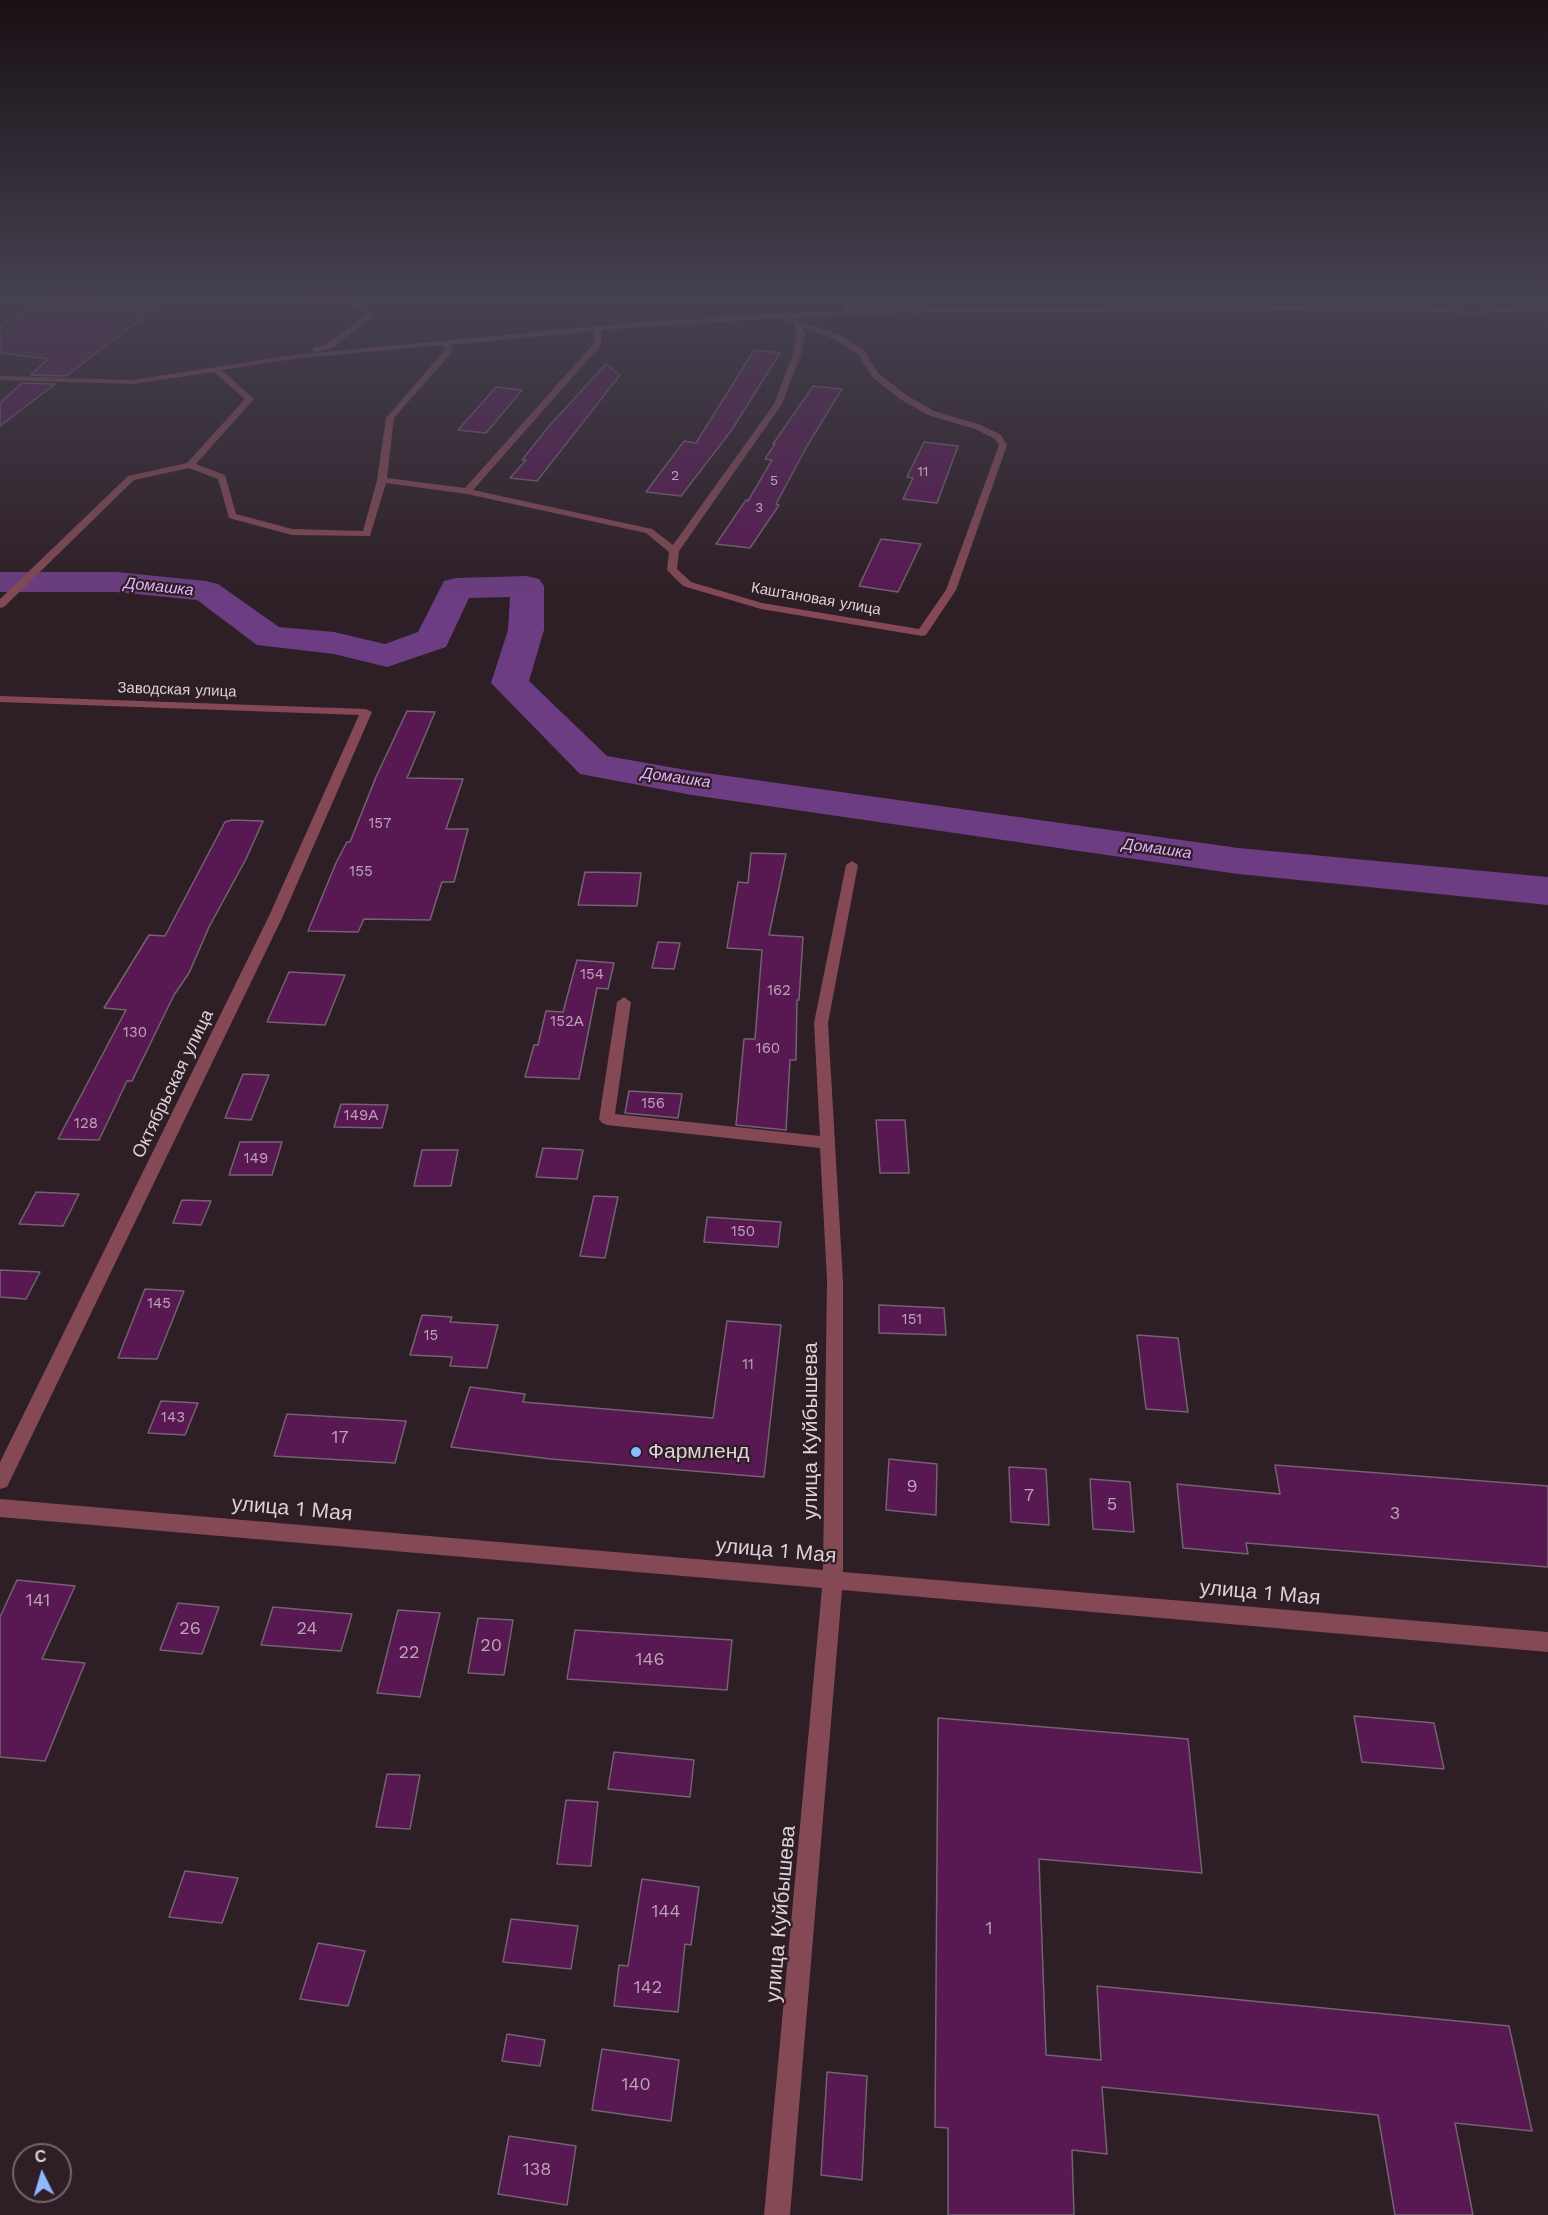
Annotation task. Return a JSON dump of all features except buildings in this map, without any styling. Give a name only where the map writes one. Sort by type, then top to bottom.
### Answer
[{"type":"street","points":[[190,465],[249,400]]},
{"type":"street","points":[[0,605],[131,478],[190,465],[222,477],[232,516],[292,532],[368,534],[382,480],[390,418],[405,400]]},
{"type":"street","points":[[467,491],[547,400]]},
{"type":"street","points":[[382,480],[467,491],[649,531],[674,551],[779,400]]},
{"type":"street","name":"Каштановая улица","points":[[674,551],[672,570],[687,584],[761,606],[922,633],[951,590],[1003,445],[998,437],[978,427],[932,413],[909,400]]},
{"type":"street","name":"Заводская улица","points":[[0,699],[354,710]]},
{"type":"street","name":"Октябрьская улица","points":[[0,1481],[276,916],[366,712],[354,710]]},
{"type":"street","name":"улица Куйбышева","points":[[777,2215],[833,1580],[835,1281],[821,1023],[852,865]]},
{"type":"street","points":[[624,1002],[607,1119],[828,1143]]},
{"type":"street","name":"улица 1 Мая","points":[[0,1508],[1548,1641]]},
{"type":"waterway","name":"Домашка","points":[[0,582],[116,582],[206,591],[270,637],[334,643],[387,656],[433,639],[456,588],[527,586],[526,630],[510,683],[594,766],[692,783],[1238,861],[1548,891]]},
{"type":"place","name":"Фармленд","points":[[636,1452]]}]
